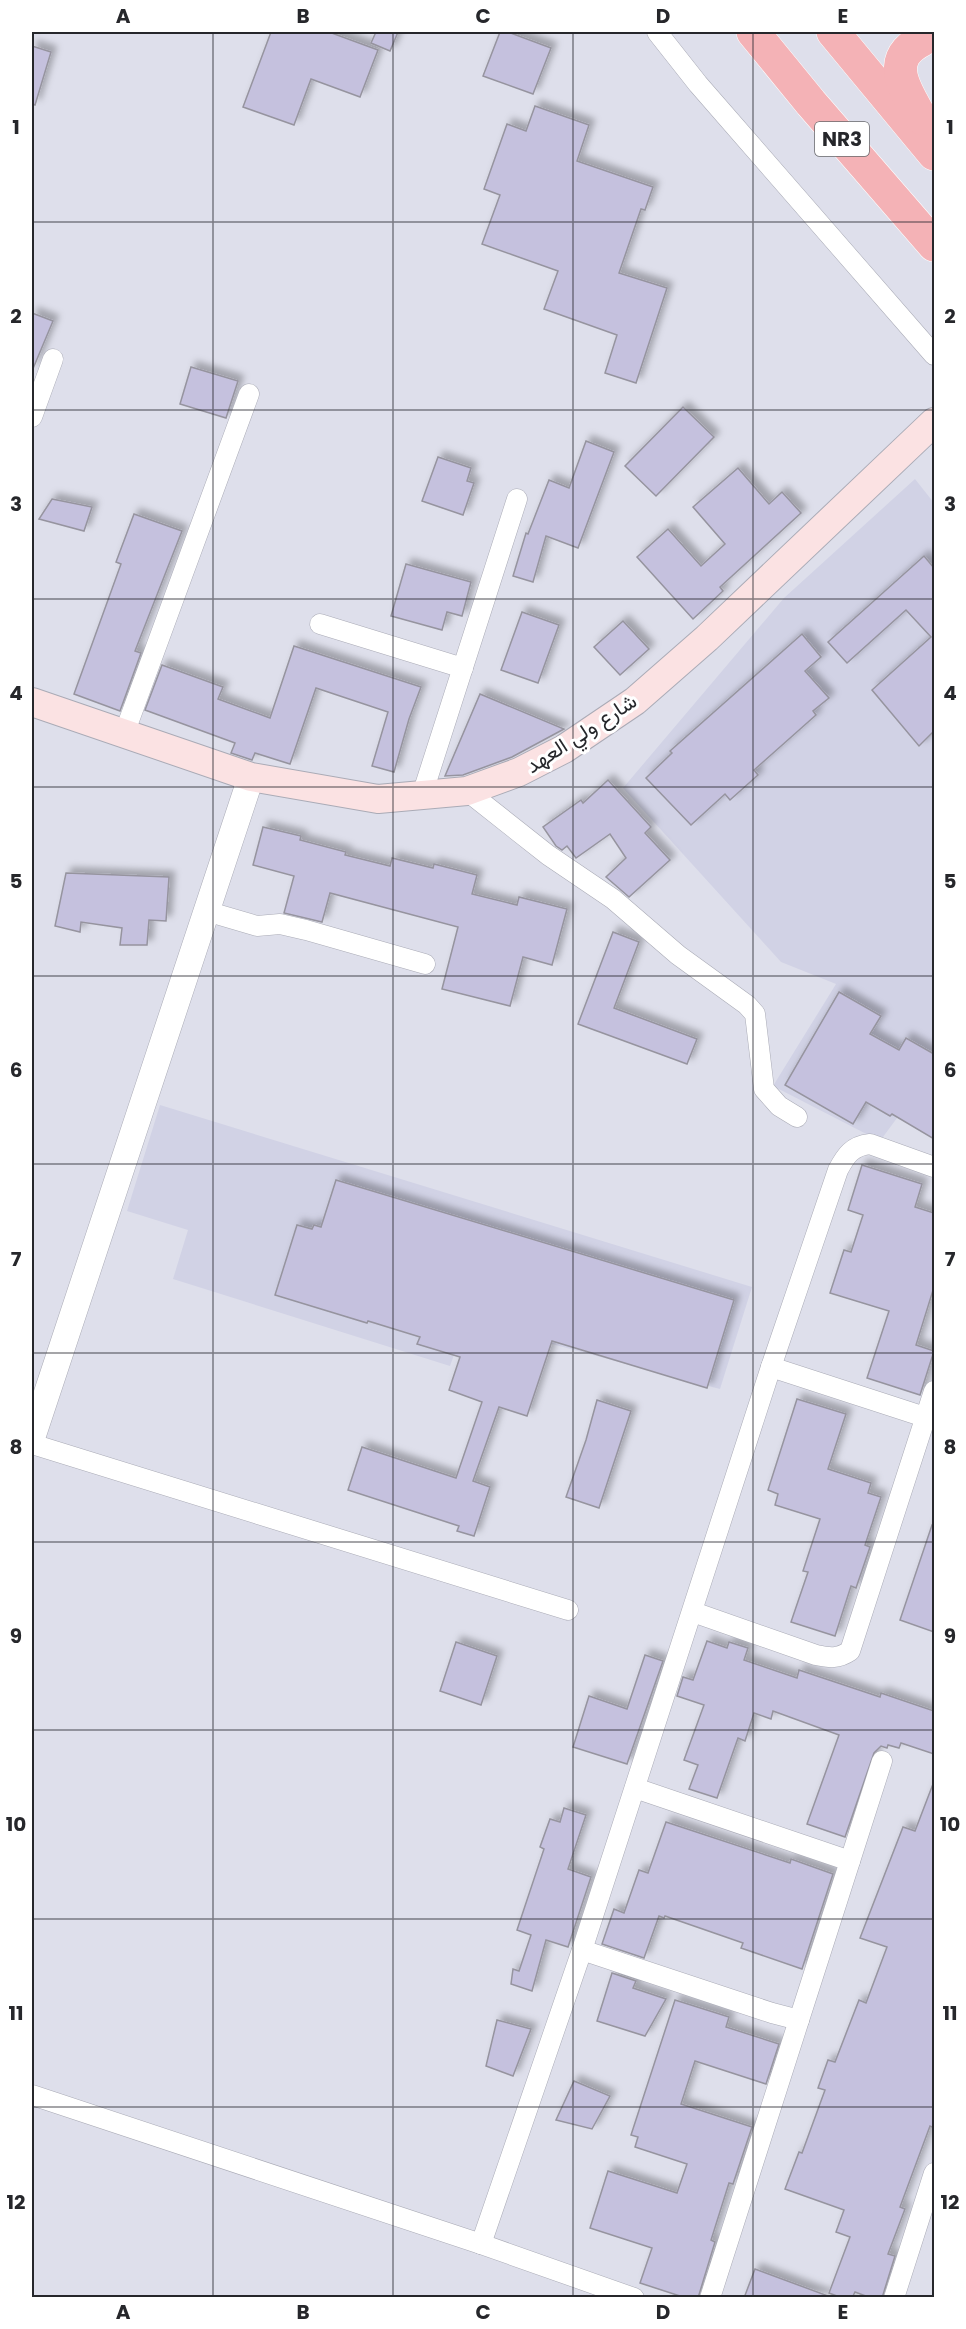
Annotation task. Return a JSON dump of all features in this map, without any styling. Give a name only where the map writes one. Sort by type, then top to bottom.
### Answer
[{"type":"highway","name":"NR3","points":[[753,32],[934,245]]},
{"type":"highway","name":"NR3","points":[[832,32],[934,154]]},
{"type":"highway","points":[[924,42],[915,43],[905,54],[900,70],[901,79],[934,144]]},
{"type":"main road","name":"شارع ولي العهد","points":[[32,702],[250,777],[378,799],[467,791],[519,772],[564,749],[635,700],[707,638],[934,422]]},
{"type":"street","points":[[657,32],[698,84],[934,355]]},
{"type":"street","points":[[32,417],[53,360]]},
{"type":"street","points":[[124,734],[249,394]]},
{"type":"street","points":[[422,795],[517,499]]},
{"type":"street","points":[[320,624],[463,668]]},
{"type":"street","points":[[32,1438],[250,777]]},
{"type":"street","points":[[467,791],[548,855],[613,899],[678,956],[747,1005],[755,1014],[764,1089],[779,1106],[797,1117]]},
{"type":"street","points":[[206,911],[257,926],[280,924],[306,930],[425,964]]},
{"type":"street","points":[[481,2244],[582,1950],[771,1367],[838,1170],[847,1153],[860,1145],[870,1144],[934,1167]]},
{"type":"street","points":[[771,1367],[930,1419]]},
{"type":"street","points":[[693,1612],[816,1655],[831,1658],[850,1651],[930,1419],[934,1391]]},
{"type":"street","points":[[32,1444],[568,1610]]},
{"type":"street","points":[[710,2298],[882,1761]]},
{"type":"street","points":[[634,1788],[850,1861]]},
{"type":"street","points":[[582,1950],[799,2020]]},
{"type":"street","points":[[32,2095],[481,2244],[634,2298]]},
{"type":"street","points":[[894,2298],[934,2173]]},
{"type":"shaded area","points":[[915,479],[934,503],[934,1068],[880,1141],[773,1086],[836,984],[781,962],[623,788],[784,598]]},
{"type":"shaded area","points":[[160,1105],[752,1287],[720,1389],[466,1321],[450,1366],[173,1279],[188,1230],[127,1211]]},
{"type":"building","points":[[271,32],[329,32],[378,50],[360,97],[311,79],[294,125],[243,107]]},
{"type":"building","points":[[376,32],[398,32],[390,51],[371,43]]},
{"type":"building","points":[[500,32],[508,32],[551,48],[533,94],[483,76]]},
{"type":"building","points":[[32,46],[51,52],[35,105],[32,104]]},
{"type":"building","points":[[535,106],[589,125],[577,161],[653,187],[645,210],[641,209],[619,273],[667,288],[636,383],[605,373],[617,335],[544,309],[558,271],[482,244],[500,195],[484,189],[507,124],[526,131]]},
{"type":"building","points":[[32,313],[53,321],[32,371]]},
{"type":"building","points":[[191,367],[238,381],[226,418],[180,404]]},
{"type":"building","points":[[683,407],[714,437],[656,496],[625,466]]},
{"type":"building","points":[[586,441],[614,452],[578,548],[546,536],[533,582],[513,576],[526,533],[528,534],[549,480],[569,488]]},
{"type":"building","points":[[438,457],[471,468],[467,481],[474,483],[463,515],[422,501]]},
{"type":"building","points":[[738,468],[769,504],[782,492],[801,513],[720,587],[723,591],[693,619],[637,557],[668,529],[701,566],[725,544],[693,507]]},
{"type":"building","points":[[52,499],[92,507],[84,531],[39,519]]},
{"type":"building","points":[[134,514],[182,531],[135,651],[141,653],[120,711],[74,694],[121,564],[116,562]]},
{"type":"building","points":[[924,556],[934,568],[934,731],[919,746],[872,690],[931,637],[906,610],[847,663],[828,642]]},
{"type":"building","points":[[406,564],[471,582],[462,616],[447,612],[442,630],[391,616]]},
{"type":"building","points":[[522,612],[559,625],[538,683],[501,670]]},
{"type":"building","points":[[623,621],[649,649],[620,675],[594,647]]},
{"type":"building","points":[[802,634],[821,657],[805,671],[829,698],[813,711],[816,715],[754,770],[758,775],[730,800],[725,794],[691,825],[646,778],[672,753],[670,751]]},
{"type":"building","points":[[294,646],[421,687],[394,772],[372,766],[388,712],[316,688],[290,764],[255,753],[252,760],[231,753],[235,743],[145,710],[162,665],[223,687],[218,699],[270,718]]},
{"type":"building","points":[[480,694],[564,729],[512,757],[463,775],[445,776]]},
{"type":"building","points":[[608,780],[651,827],[645,833],[670,860],[629,897],[606,877],[626,858],[610,834],[576,858],[567,846],[562,850],[556,846],[543,827],[581,800],[583,803]]},
{"type":"building","points":[[263,827],[301,836],[300,840],[346,852],[345,855],[390,866],[392,858],[433,868],[434,864],[477,875],[472,894],[517,905],[519,897],[567,909],[552,965],[523,957],[510,1006],[442,989],[458,927],[330,893],[322,922],[284,913],[294,876],[253,865]]},
{"type":"building","points":[[66,873],[169,877],[166,921],[149,920],[147,945],[120,945],[122,928],[81,922],[80,932],[55,926]]},
{"type":"building","points":[[613,932],[639,942],[614,1008],[697,1039],[687,1064],[578,1024]]},
{"type":"building","points":[[839,992],[881,1016],[870,1034],[899,1050],[906,1038],[934,1054],[934,1139],[892,1114],[890,1116],[866,1102],[853,1124],[785,1085]]},
{"type":"building","points":[[862,1165],[922,1184],[915,1207],[934,1213],[934,1287],[916,1345],[934,1351],[920,1395],[867,1378],[889,1311],[830,1293],[844,1250],[851,1252],[863,1215],[848,1210]]},
{"type":"building","points":[[336,1180],[734,1300],[707,1388],[552,1341],[527,1416],[499,1407],[473,1481],[490,1487],[474,1536],[457,1531],[459,1526],[348,1490],[362,1447],[456,1478],[482,1402],[449,1390],[460,1357],[417,1344],[420,1337],[275,1295],[297,1225],[312,1229],[314,1225],[321,1227]]},
{"type":"building","points":[[797,1399],[846,1414],[828,1469],[871,1483],[868,1493],[881,1497],[865,1545],[870,1547],[856,1588],[851,1586],[835,1636],[791,1622],[808,1572],[803,1571],[820,1519],[775,1505],[778,1494],[768,1490]]},
{"type":"building","points":[[597,1400],[631,1411],[599,1508],[566,1497]]},
{"type":"building","points":[[932,1525],[934,1526],[934,1632],[900,1620]]},
{"type":"building","points":[[707,1641],[727,1648],[729,1642],[748,1648],[744,1660],[797,1678],[799,1670],[880,1697],[881,1693],[934,1711],[934,1754],[901,1743],[899,1748],[881,1746],[874,1753],[845,1837],[807,1824],[839,1735],[773,1711],[771,1719],[754,1713],[745,1741],[738,1738],[717,1798],[689,1789],[698,1765],[684,1760],[704,1705],[677,1696],[683,1677],[693,1680]]},
{"type":"building","points":[[456,1642],[497,1656],[481,1705],[440,1691]]},
{"type":"building","points":[[645,1655],[663,1661],[627,1764],[573,1747],[589,1696],[627,1709]]},
{"type":"building","points":[[933,1784],[934,2128],[930,2126],[900,2207],[905,2209],[888,2254],[895,2256],[882,2298],[871,2298],[855,2292],[852,2298],[842,2298],[829,2293],[850,2237],[836,2232],[844,2210],[785,2189],[799,2152],[802,2153],[825,2090],[818,2088],[828,2060],[835,2062],[859,2000],[866,2003],[887,1947],[860,1938],[903,1827],[915,1831]]},
{"type":"building","points":[[564,1808],[586,1815],[568,1869],[591,1877],[568,1947],[546,1940],[532,1991],[511,1984],[513,1969],[519,1971],[531,1935],[517,1930],[544,1849],[540,1847],[550,1819],[560,1822]]},
{"type":"building","points":[[666,1822],[790,1863],[791,1859],[833,1874],[802,1969],[741,1948],[743,1943],[665,1916],[664,1918],[659,1916],[644,1958],[602,1944],[614,1909],[624,1913],[639,1870],[648,1873]]},
{"type":"building","points":[[612,1973],[636,1981],[633,1988],[666,1999],[645,2036],[597,2021]]},
{"type":"building","points":[[675,2000],[729,2017],[726,2027],[779,2044],[766,2084],[695,2061],[681,2104],[752,2127],[733,2184],[729,2183],[711,2240],[715,2242],[698,2298],[686,2298],[640,2283],[652,2248],[590,2228],[608,2171],[677,2193],[687,2164],[635,2147],[638,2137],[631,2135]]},
{"type":"building","points":[[497,2020],[531,2029],[513,2076],[486,2066]]},
{"type":"building","points":[[574,2081],[610,2096],[592,2129],[556,2120]]},
{"type":"building","points":[[755,2269],[828,2296],[828,2298],[744,2298]]}]
